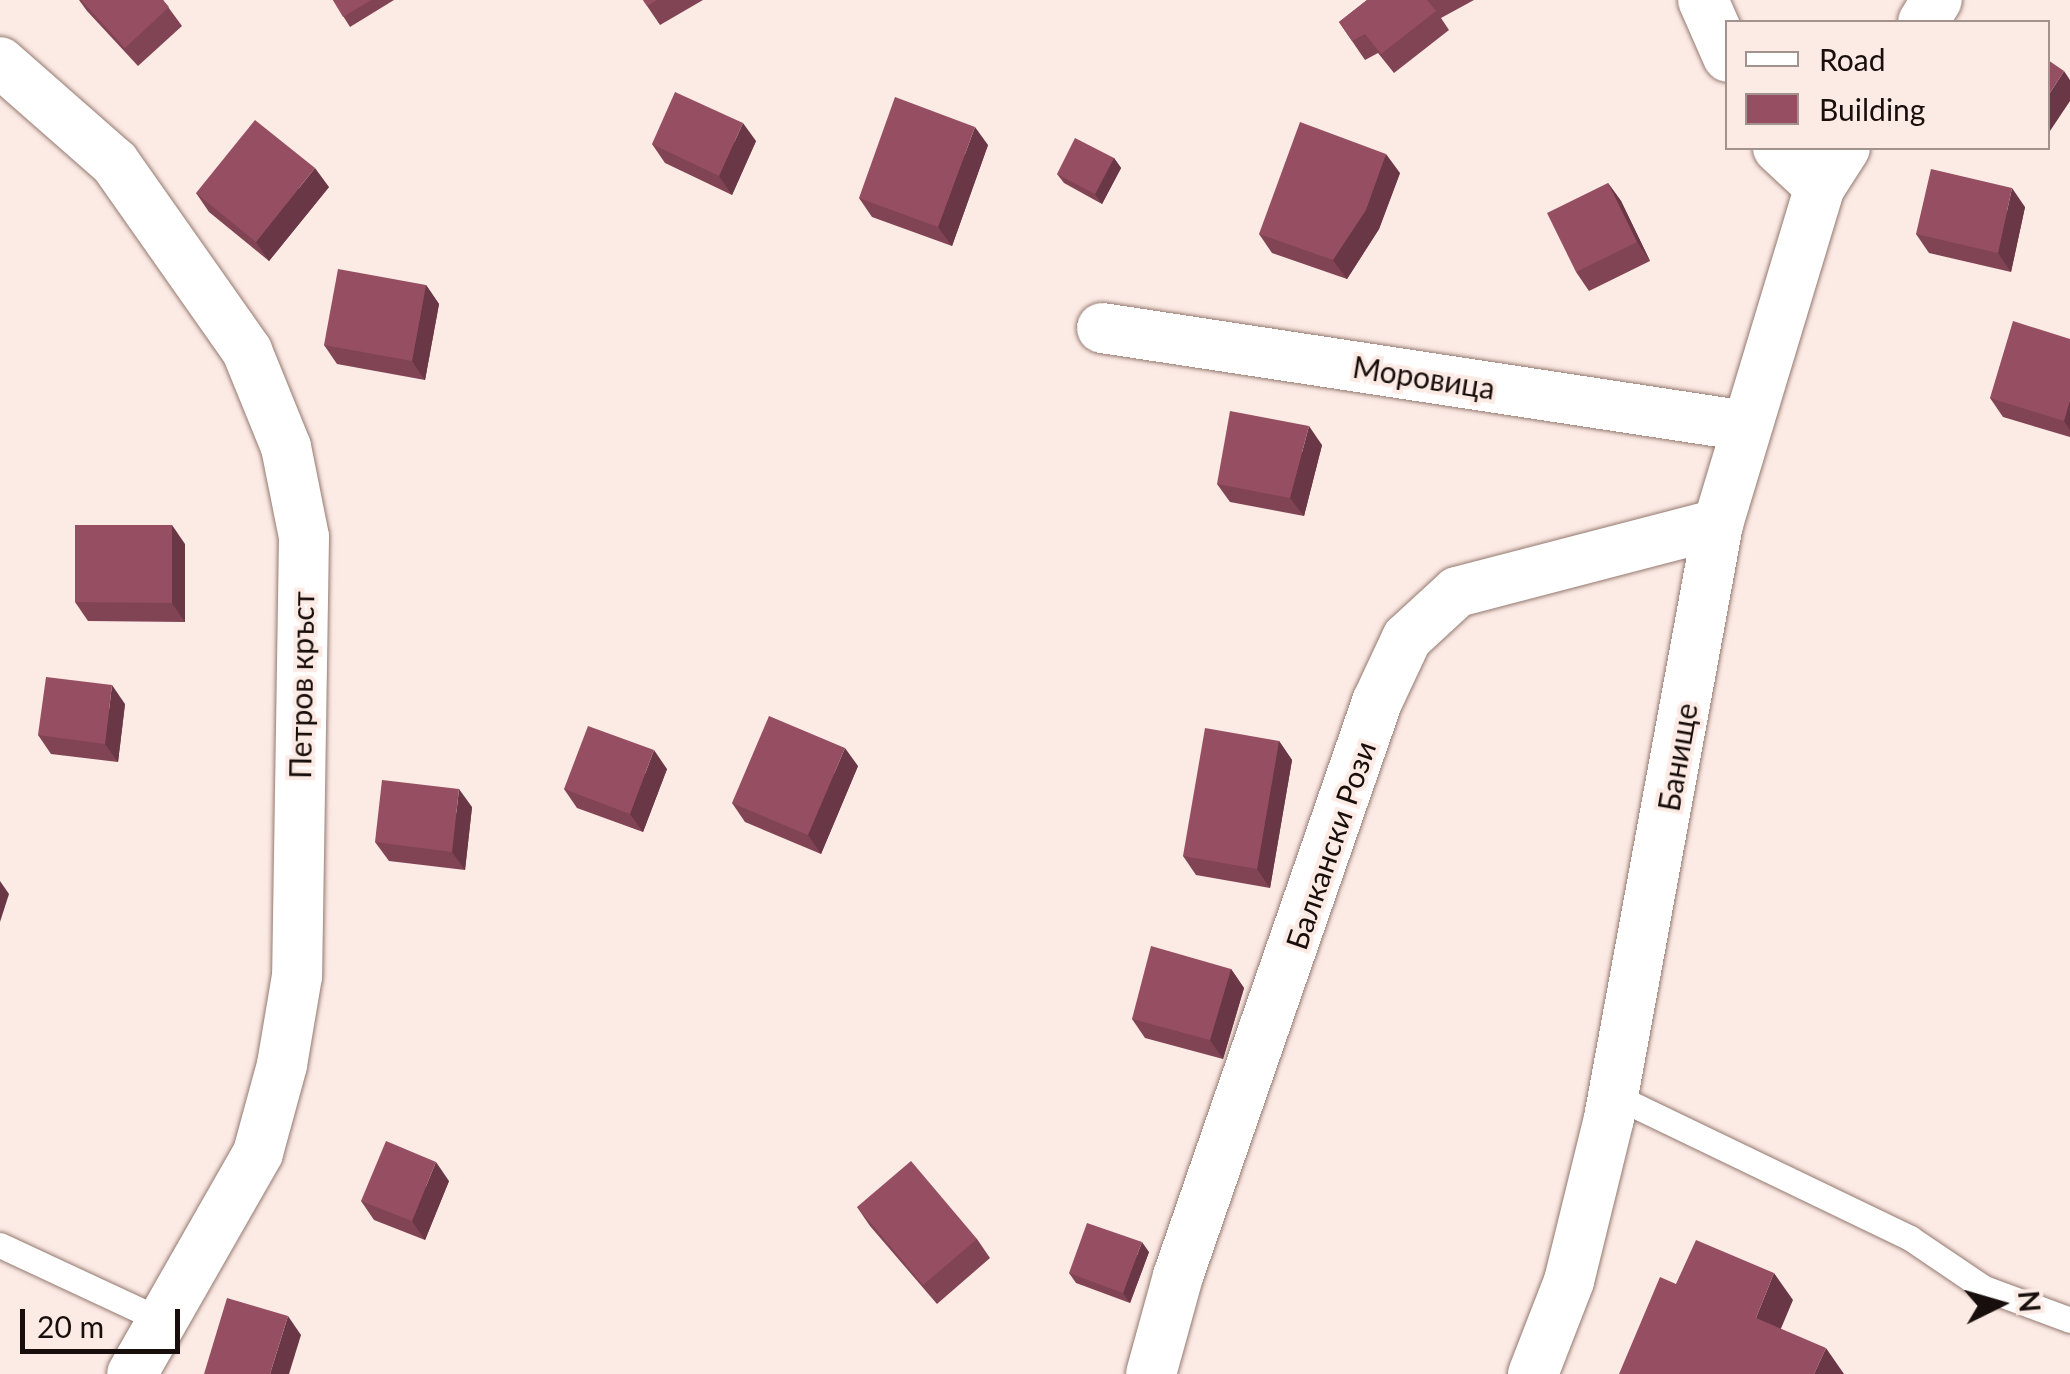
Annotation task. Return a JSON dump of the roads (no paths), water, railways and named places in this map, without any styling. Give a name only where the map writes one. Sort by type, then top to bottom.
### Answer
[{"type":"street","points":[[1703,0],[1725,50]]},
{"type":"street","name":"Петров кръст","points":[[0,62],[115,163],[247,350],[286,448],[304,537],[296,976],[282,1065],[258,1153],[132,1374]]},
{"type":"street","points":[[1784,150],[1832,167]]},
{"type":"street","name":"Банище","points":[[1533,1374],[1569,1281],[1613,1095],[1718,524],[1746,426],[1832,167]]},
{"type":"street","name":"Моровица","points":[[1102,328],[1746,426]]},
{"type":"street","name":"Балкански Рози","points":[[1151,1374],[1178,1276],[1378,702],[1408,638],[1456,592],[1718,524]]},
{"type":"lane","points":[[1613,1095],[1910,1238],[1984,1288],[2070,1320]]},
{"type":"lane","points":[[0,1246],[164,1321]]}]
